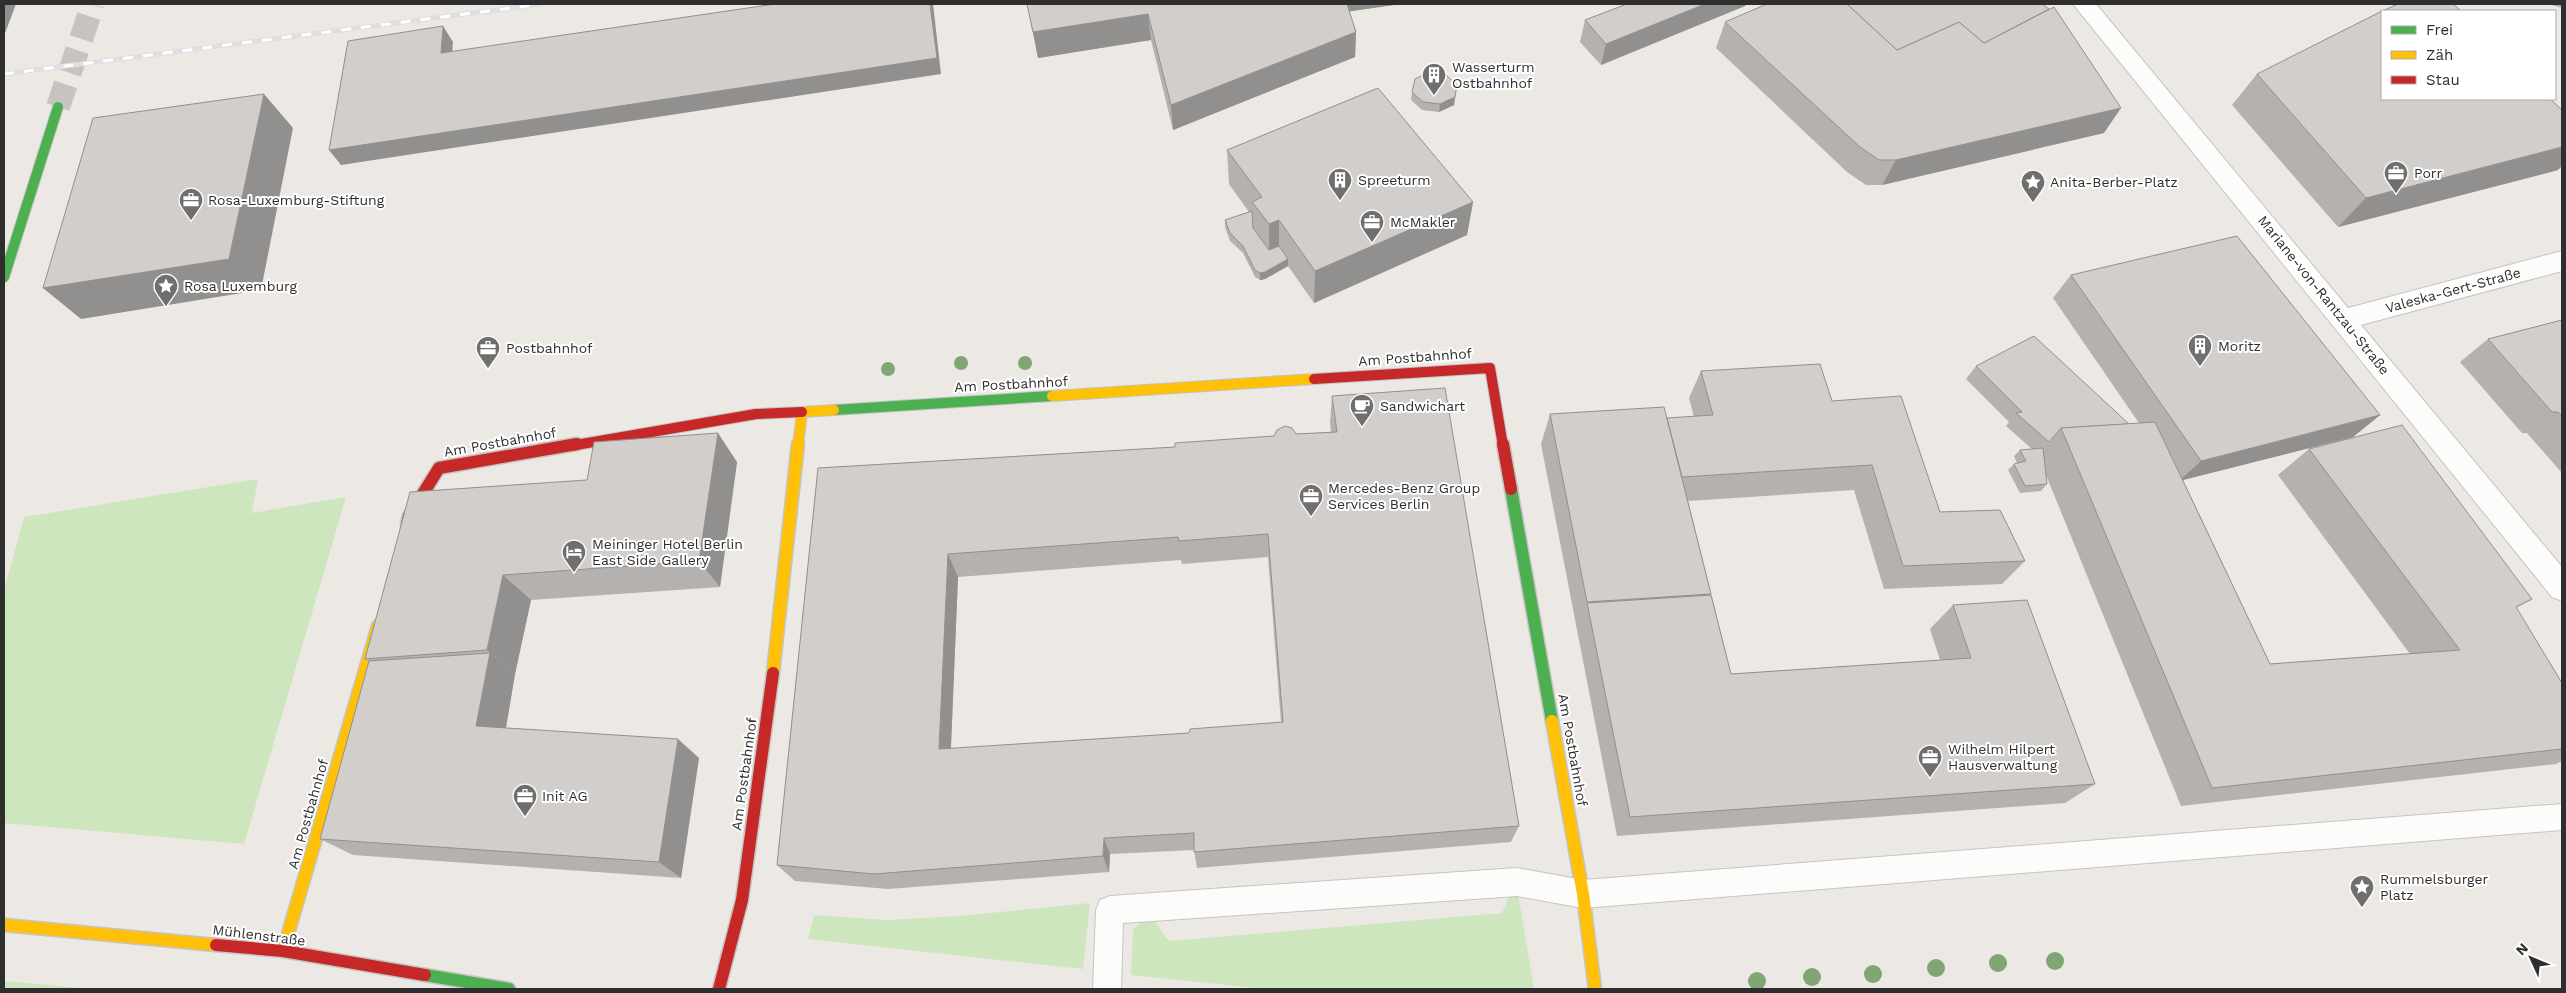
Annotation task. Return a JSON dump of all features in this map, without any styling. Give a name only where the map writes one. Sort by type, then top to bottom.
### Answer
[{"type":"street","name":"Mariane-von-Rantzau-Straße","points":[[2084,4],[2344,319],[2562,588]]},
{"type":"street","points":[[4,277],[58,107]]},
{"type":"street","name":"Valeska-Gert-Straße","points":[[2344,319],[2562,261]]},
{"type":"street","name":"Am Postbahnhof","points":[[405,534],[410,516],[439,468],[756,414],[1490,368],[1583,894],[1595,989]]},
{"type":"street","name":"Am Postbahnhof","points":[[719,989],[742,900],[773,676],[802,412]]},
{"type":"street","name":"Am Postbahnhof","points":[[283,952],[383,610]]},
{"type":"street","name":"Mühlenstraße","points":[[4,925],[283,952],[509,989]]},
{"type":"lane","points":[[1107,989],[1110,910],[1517,882],[1583,894],[2562,817]]},
{"type":"green space","points":[[258,479],[252,513],[346,497],[244,844],[4,823],[4,590],[24,517]]},
{"type":"green space","points":[[1518,893],[1534,989],[1264,989],[1131,975],[1133,930],[1141,921],[1155,920],[1166,938],[1171,941],[1502,913],[1510,895]]},
{"type":"green space","points":[[1090,903],[1083,969],[808,939],[814,915],[887,920],[960,916]]},
{"type":"green space","points":[[4,981],[92,989],[4,989]]},
{"type":"building","points":[[775,4],[930,4],[937,58],[329,150],[348,41],[443,26],[441,53]]},
{"type":"building","points":[[1027,4],[1347,4],[1356,32],[1171,105],[1148,14],[1033,32]]},
{"type":"building","points":[[1627,4],[1705,4],[1606,44],[1585,20]]},
{"type":"building","points":[[1767,4],[1847,4],[1897,50],[1959,22],[1984,43],[2054,7],[2121,108],[1896,160],[1879,160],[1860,147],[1725,22]]},
{"type":"building","points":[[1847,4],[2042,4],[2049,9],[1984,43],[1959,22],[1897,50]]},
{"type":"building","points":[[2398,4],[2453,4],[2460,10],[2384,10]]},
{"type":"building","points":[[2381,12],[2381,100],[2551,100],[2562,110],[2562,147],[2366,198],[2257,74]]},
{"type":"building","name":"Wasserturm Ostbahnhof","points":[[1429,72],[1446,75],[1457,85],[1455,97],[1440,104],[1423,102],[1412,92],[1415,79]]},
{"type":"building","name":"Spreeturm","points":[[1378,88],[1473,202],[1315,271],[1279,220],[1269,224],[1252,202],[1262,197],[1227,150]]},
{"type":"building","points":[[264,94],[229,259],[43,288],[93,118]]},
{"type":"building","points":[[1252,211],[1253,228],[1269,250],[1279,246],[1288,259],[1260,273],[1255,270],[1243,246],[1230,233],[1225,220]]},
{"type":"building","name":"Moritz","points":[[2237,236],[2380,415],[2201,461],[2071,275]]},
{"type":"building","points":[[2562,320],[2562,416],[2558,412],[2552,412],[2488,339]]},
{"type":"building","points":[[2034,336],[2129,424],[2061,428],[2049,442],[2016,413],[2022,412],[1976,366]]},
{"type":"building","points":[[1820,364],[1832,401],[1901,396],[1940,512],[2000,510],[2025,561],[1903,566],[1872,465],[1682,477],[1667,418],[1713,415],[1701,371]]},
{"type":"building","points":[[1445,388],[1519,826],[1194,852],[1194,833],[1104,838],[1103,856],[874,874],[777,865],[818,468],[1175,447],[1175,443],[1274,436],[1277,430],[1285,426],[1292,428],[1296,434],[1337,432],[1332,396]],"holes":[[[1268,534],[1283,722],[1190,729],[1189,733],[939,749],[948,554],[1178,537],[1179,541]]]},
{"type":"building","points":[[1664,407],[1711,594],[1587,602],[1550,414]]},
{"type":"building","points":[[2155,422],[2270,664],[2460,650],[2309,449],[2402,425],[2532,599],[2516,607],[2562,683],[2562,749],[2212,788],[2061,428]]},
{"type":"building","name":"Meininger Hotel Berlin East Side Gallery","points":[[718,433],[699,561],[503,575],[487,650],[365,659],[410,492],[587,480],[594,442]]},
{"type":"building","points":[[2043,448],[2047,484],[2025,486],[2014,464],[2026,461],[2020,450]]},
{"type":"building","points":[[1711,595],[1731,674],[1971,658],[1953,605],[2027,600],[2095,784],[1630,817],[1587,603]]},
{"type":"building","points":[[490,653],[476,726],[678,739],[659,862],[320,839],[369,661]]},
{"type":"tunnel","points":[[58,107],[93,4]]},
{"type":"railway","points":[[4,74],[542,4]]},
{"type":"traffic: fast","points":[[4,277],[58,107]]},
{"type":"traffic: fast","points":[[834,410],[1052,396]]},
{"type":"traffic: fast","points":[[1511,489],[1552,721]]},
{"type":"traffic: fast","points":[[425,975],[509,989]]},
{"type":"traffic: slow","points":[[1052,396],[1314,379]]},
{"type":"traffic: slow","points":[[773,673],[802,412],[834,410]]},
{"type":"traffic: slow","points":[[283,951],[378,626]]},
{"type":"traffic: slow","points":[[1552,721],[1583,894],[1595,989]]},
{"type":"traffic: slow","points":[[4,925],[216,945]]},
{"type":"traffic: jam","points":[[1314,379],[1490,368],[1511,489]]},
{"type":"traffic: jam","points":[[407,525],[409,516],[439,468],[756,414],[802,412]]},
{"type":"traffic: jam","points":[[719,989],[742,900],[773,673]]},
{"type":"traffic: jam","points":[[216,945],[283,951],[425,975]]},
{"type":"place","name":"Wasserturm Ostbahnhof","points":[[1434,96]]},
{"type":"place","name":"Porr","points":[[2396,194]]},
{"type":"place","name":"Spreeturm","points":[[1340,201]]},
{"type":"place","name":"Anita-Berber-Platz","points":[[2033,203]]},
{"type":"place","name":"Rosa-Luxemburg-Stiftung","points":[[191,221]]},
{"type":"place","name":"McMakler","points":[[1372,243]]},
{"type":"place","name":"Rosa Luxemburg","points":[[166,307]]},
{"type":"place","name":"Moritz","points":[[2200,367]]},
{"type":"place","name":"Postbahnhof","points":[[488,369]]},
{"type":"place","name":"Sandwichart","points":[[1362,427]]},
{"type":"place","name":"Mercedes-Benz Group Services Berlin","points":[[1311,517]]},
{"type":"place","name":"Meininger Hotel Berlin East Side Gallery","points":[[574,573]]},
{"type":"place","name":"Wilhelm Hilpert Hausverwaltung","points":[[1930,778]]},
{"type":"place","name":"Init AG","points":[[525,817]]},
{"type":"place","name":"Rummelsburger Platz","points":[[2362,908]]}]
